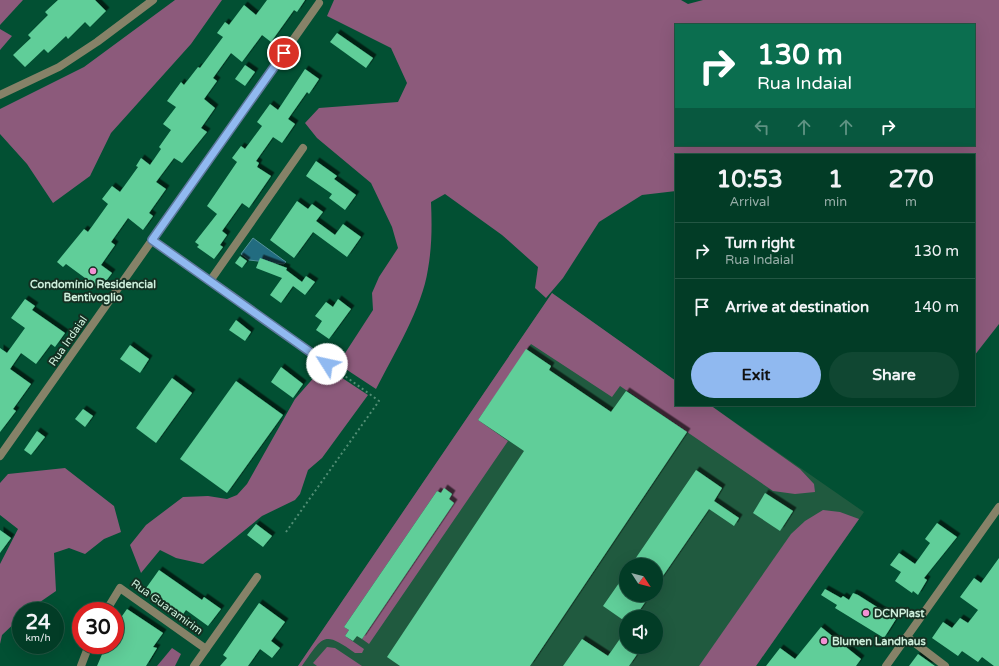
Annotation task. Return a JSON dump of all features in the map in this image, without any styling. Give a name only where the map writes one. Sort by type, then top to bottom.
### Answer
[{"type":"street","points":[[0,95],[59,67],[153,0]]},
{"type":"street","name":"Rua Indaial","points":[[0,456],[319,3]]},
{"type":"street","points":[[210,281],[303,148]]},
{"type":"street","points":[[152,240],[327,364]]},
{"type":"street","points":[[886,666],[999,507]]},
{"type":"street","points":[[206,649],[257,577]]},
{"type":"street","name":"Rua Guaramirim","points":[[111,602],[120,588],[206,649],[194,666]]},
{"type":"street","points":[[907,637],[945,666]]},
{"type":"street","points":[[81,666],[86,654]]},
{"type":"path","points":[[286,532],[379,401],[327,364]]},
{"type":"shaded area","points":[[0,0],[23,0],[0,25]]},
{"type":"shaded area","points":[[175,0],[222,0],[191,44],[111,133],[90,176],[53,203],[27,164],[0,134],[0,109],[84,67]]},
{"type":"shaded area","points":[[334,0],[681,0],[688,4],[703,0],[999,0],[999,324],[975,355],[975,154],[675,154],[675,191],[642,195],[599,222],[563,278],[546,298],[535,288],[538,267],[502,235],[445,194],[431,202],[431,244],[425,284],[414,315],[376,389],[338,364],[373,310],[372,293],[379,277],[398,248],[392,227],[371,183],[317,138],[305,123],[319,108],[398,102],[407,83],[391,48],[327,16]]},
{"type":"shaded area","points":[[0,29],[12,36],[0,50]]},
{"type":"shaded area","points":[[552,293],[675,380],[675,406],[711,406],[864,512],[756,666],[298,666]]},
{"type":"shaded area","points":[[552,293],[675,380],[675,406],[711,406],[800,469],[814,484],[815,492],[795,494],[773,491],[620,386],[612,397],[531,344],[478,420],[508,441],[369,644],[362,639],[454,503],[449,499],[452,494],[445,489],[441,493],[437,491],[344,627],[349,630],[345,636],[364,649],[362,653],[355,653],[336,641],[330,639],[324,640],[315,648],[302,666],[298,666]]},
{"type":"shaded area","points":[[324,366],[368,395],[322,458],[308,470],[300,494],[295,500],[262,516],[203,564],[176,558],[160,550],[141,573],[130,545],[146,525],[183,497],[208,496],[227,499],[237,495],[247,484],[295,399]]},
{"type":"shaded area","points":[[65,468],[114,506],[121,532],[104,539],[85,554],[69,548],[54,553],[56,591],[40,602],[12,602],[12,626],[2,635],[0,644],[0,564],[18,529],[0,515],[0,483],[8,474]]},
{"type":"shaded area","points":[[823,510],[840,512],[859,519],[756,666],[699,666],[791,534],[805,521]]},
{"type":"shaded area","points":[[327,647],[335,648],[362,666],[317,666],[313,663]]},
{"type":"shaded area","points":[[172,648],[181,654],[175,666],[157,666]]},
{"type":"water","points":[[253,238],[286,262],[284,264],[249,260],[241,254]]},
{"type":"building","points":[[58,0],[95,0],[106,11],[90,27],[85,22],[68,39],[66,36],[48,53],[44,49],[25,67],[13,55],[31,38],[28,35],[48,15],[45,12]]},
{"type":"building","points":[[267,0],[305,0],[297,12],[294,10],[271,42],[262,35],[242,62],[231,53],[213,78],[217,81],[204,99],[215,108],[201,128],[207,132],[182,163],[174,158],[156,182],[166,189],[149,213],[153,216],[143,230],[128,218],[111,242],[115,245],[101,265],[112,273],[100,289],[66,264],[63,267],[57,262],[84,229],[88,232],[108,204],[102,199],[112,186],[120,192],[138,167],[136,166],[141,158],[150,165],[161,149],[159,147],[171,130],[163,124],[176,107],[167,101],[181,82],[184,85],[198,67],[200,68],[223,37],[217,33],[225,22],[229,25],[244,5],[256,15]]},
{"type":"building","points":[[337,33],[373,58],[366,68],[330,42]]},
{"type":"building","points":[[245,65],[255,72],[245,86],[235,79]]},
{"type":"building","points":[[305,69],[319,79],[309,94],[307,92],[288,119],[295,124],[282,143],[273,137],[256,161],[259,163],[257,167],[271,176],[249,208],[242,203],[222,231],[227,235],[220,245],[223,247],[214,259],[197,247],[199,245],[195,242],[217,214],[207,206],[237,162],[232,158],[241,146],[245,149],[262,126],[257,122],[270,104],[278,110]]},
{"type":"building","points":[[316,161],[337,176],[334,179],[356,195],[345,210],[329,198],[332,194],[306,176]]},
{"type":"building","points":[[297,201],[308,209],[312,204],[323,212],[316,221],[335,235],[343,224],[361,237],[347,257],[313,232],[294,258],[270,240]]},
{"type":"building","points":[[240,256],[247,261],[242,268],[235,263]]},
{"type":"building","points":[[260,258],[287,268],[286,270],[302,282],[306,276],[315,282],[305,295],[293,286],[281,303],[270,295],[282,278],[256,268]]},
{"type":"building","points":[[25,299],[35,306],[32,310],[65,333],[55,347],[51,344],[36,364],[21,353],[10,369],[31,384],[13,409],[16,411],[0,432],[0,348],[7,353],[25,328],[11,318]]},
{"type":"building","points":[[338,299],[351,309],[329,339],[316,330],[322,321],[315,316],[326,302],[333,307]]},
{"type":"building","points":[[236,320],[251,332],[245,341],[229,330]]},
{"type":"building","points":[[130,345],[149,359],[140,373],[120,359]]},
{"type":"building","points":[[526,349],[551,366],[549,370],[611,412],[626,391],[687,432],[530,666],[400,666],[387,657],[524,451],[478,420]]},
{"type":"building","points":[[281,367],[303,384],[293,398],[271,382]]},
{"type":"building","points":[[172,378],[192,393],[156,443],[136,428]]},
{"type":"building","points":[[236,381],[283,415],[227,493],[180,459]]},
{"type":"building","points":[[83,409],[93,416],[85,427],[75,419]]},
{"type":"building","points":[[37,431],[45,437],[31,455],[24,450]]},
{"type":"building","points":[[696,470],[722,488],[714,501],[739,518],[734,526],[709,509],[663,576],[663,558],[636,558]]},
{"type":"building","points":[[444,488],[452,494],[449,499],[454,503],[362,639],[357,636],[353,641],[345,636],[349,630],[344,627],[437,491],[441,493]]},
{"type":"building","points":[[765,493],[793,511],[780,531],[753,513]]},
{"type":"building","points":[[937,523],[957,537],[924,578],[927,580],[918,595],[913,591],[912,593],[895,581],[901,572],[890,565],[899,553],[915,564],[930,543],[925,539]]},
{"type":"building","points":[[256,524],[272,536],[263,547],[247,535]]},
{"type":"building","points":[[0,530],[11,538],[0,553]]},
{"type":"building","points":[[999,558],[999,666],[994,666],[982,657],[978,662],[962,651],[958,656],[932,638],[943,622],[952,628],[960,618],[968,623],[978,610],[960,597],[974,578],[981,583]]},
{"type":"building","points":[[159,570],[202,600],[204,597],[221,609],[208,626],[186,610],[181,617],[144,591]]},
{"type":"building","points":[[619,583],[619,602],[645,602],[640,610],[619,610],[619,617],[603,606]]},
{"type":"building","name":"DCNPlast","points":[[825,589],[841,598],[843,596],[849,600],[853,593],[858,595],[896,619],[884,638],[835,608],[837,605],[821,595]]},
{"type":"building","points":[[259,603],[285,622],[271,641],[280,648],[272,658],[260,649],[248,666],[220,666],[227,658],[223,655]]},
{"type":"building","points":[[127,609],[163,633],[153,647],[157,648],[146,666],[97,666],[102,654],[124,654],[124,613]]},
{"type":"building","name":"Blumen Landhaus","points":[[821,627],[861,659],[856,666],[766,666],[780,648],[795,659]]},
{"type":"building","points":[[582,639],[608,656],[619,640],[619,654],[637,654],[629,666],[563,666]]},
{"type":"building","points":[[918,654],[935,666],[909,666]]},
{"type":"place","name":"Condomínio Residencial Bentivoglio","points":[[93,271]]},
{"type":"place","name":"DCNPlast","points":[[866,613]]},
{"type":"place","name":"Blumen Landhaus","points":[[824,641]]},
{"type":"route","points":[[284,53],[152,240],[327,364]]}]
